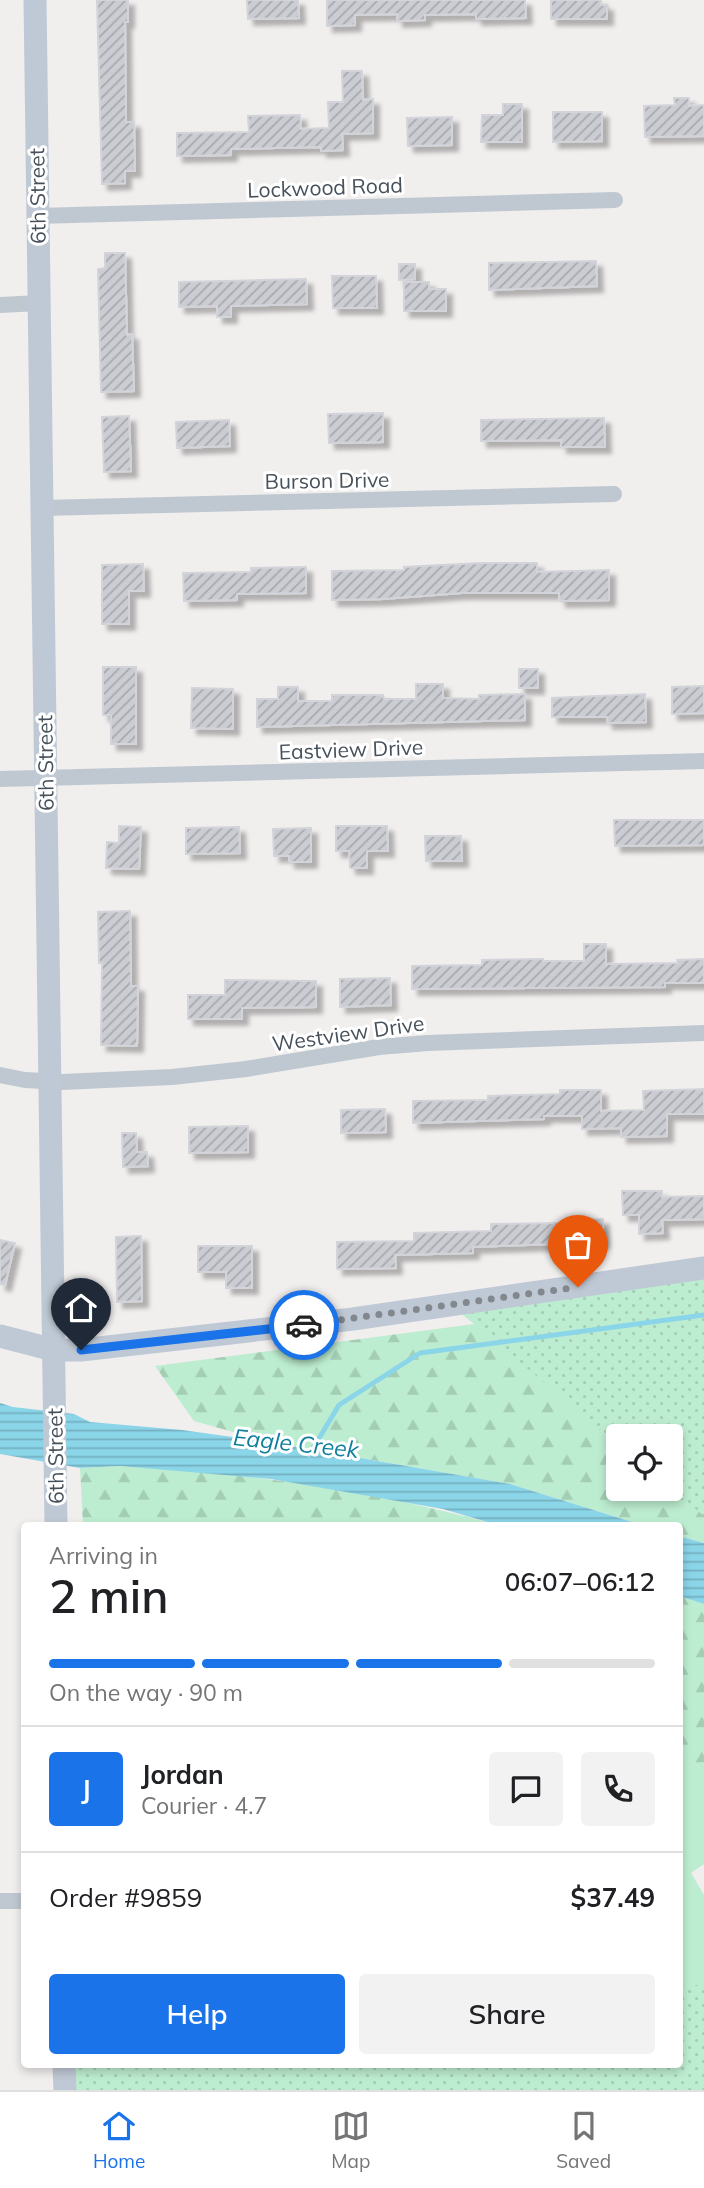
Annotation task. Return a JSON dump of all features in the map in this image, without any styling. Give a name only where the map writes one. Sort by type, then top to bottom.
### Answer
[{"type":"street","name":"6th Street","points":[[34,0],[57,1522]]},
{"type":"street","name":"Lockwood Road","points":[[37,216],[615,200]]},
{"type":"street","points":[[0,305],[38,303]]},
{"type":"street","name":"Burson Drive","points":[[42,508],[614,494]]},
{"type":"street","name":"Eastview Drive","points":[[0,779],[704,761]]},
{"type":"street","name":"Westview Drive","points":[[0,1074],[25,1080],[50,1081],[197,1076],[355,1050],[428,1043],[704,1033]]},
{"type":"street","points":[[0,1336],[54,1350],[81,1350],[340,1321],[704,1268]]},
{"type":"street","points":[[0,1901],[21,1901]]},
{"type":"street","points":[[64,2068],[65,2090]]},
{"type":"green space","points":[[704,1268],[704,1516],[683,1499],[683,1424],[606,1424],[606,1434],[451,1305]]},
{"type":"green space","points":[[497,1321],[606,1425],[606,1501],[683,1501],[683,1467],[704,1481],[704,1543],[683,1537],[683,1522],[632,1522],[510,1484],[268,1442],[194,1421],[155,1366]]},
{"type":"green space","points":[[120,1466],[264,1479],[360,1493],[485,1522],[83,1522],[80,1468]]},
{"type":"green space","points":[[683,1597],[704,1604],[704,1771],[683,1756]]},
{"type":"green space","points":[[683,1756],[704,1771],[704,1864],[691,1873],[704,1895],[704,1985],[683,1985]]},
{"type":"green space","points":[[683,1985],[704,1985],[704,2090],[65,2090],[64,2068],[683,2068]]},
{"type":"water","points":[[0,1403],[74,1414],[90,1422],[182,1430],[268,1442],[510,1484],[632,1522],[487,1522],[443,1509],[271,1479],[120,1466],[80,1468],[0,1454]]},
{"type":"water","points":[[683,1537],[704,1543],[704,1604],[683,1597]]},
{"type":"building","points":[[97,0],[128,0],[128,22],[125,22],[126,122],[134,122],[135,171],[125,171],[125,183],[102,184]]},
{"type":"building","points":[[247,0],[298,0],[299,18],[248,19]]},
{"type":"building","points":[[327,0],[525,0],[526,18],[476,19],[476,14],[425,15],[425,20],[397,21],[397,14],[355,15],[355,25],[327,26]]},
{"type":"building","points":[[551,0],[601,0],[601,5],[607,5],[607,19],[551,19]]},
{"type":"building","points":[[342,71],[362,71],[363,100],[373,99],[373,133],[342,134],[343,150],[321,151],[321,147],[231,149],[231,155],[177,156],[177,133],[249,132],[248,116],[300,115],[301,129],[329,128],[328,102],[343,102]]},
{"type":"building","points":[[674,98],[689,98],[689,106],[704,105],[704,136],[645,137],[644,106],[675,105]]},
{"type":"building","points":[[503,104],[522,104],[522,142],[481,142],[482,115],[503,115]]},
{"type":"building","points":[[553,112],[602,112],[602,141],[553,142]]},
{"type":"building","points":[[452,117],[452,145],[408,146],[407,118]]},
{"type":"building","points":[[105,253],[125,253],[127,335],[132,334],[134,391],[101,392],[98,269],[105,268]]},
{"type":"building","points":[[596,261],[597,286],[489,290],[489,263]]},
{"type":"building","points":[[399,264],[415,264],[415,279],[399,280]]},
{"type":"building","points":[[332,276],[376,276],[377,308],[333,308]]},
{"type":"building","points":[[306,279],[307,304],[231,306],[231,317],[217,317],[217,306],[179,307],[179,282]]},
{"type":"building","points":[[404,282],[429,282],[429,289],[446,289],[446,311],[404,311]]},
{"type":"building","points":[[383,413],[383,442],[329,443],[328,414]]},
{"type":"building","points":[[129,416],[131,471],[104,472],[102,417]]},
{"type":"building","points":[[604,418],[605,447],[561,447],[561,440],[481,441],[481,420]]},
{"type":"building","points":[[229,420],[230,446],[177,448],[176,422]]},
{"type":"building","points":[[537,563],[537,572],[609,570],[609,600],[560,601],[559,593],[461,593],[332,600],[332,571],[404,570],[404,567]]},
{"type":"building","points":[[143,564],[144,591],[129,591],[129,624],[102,624],[102,565]]},
{"type":"building","points":[[306,567],[306,593],[237,594],[237,600],[184,601],[183,573],[251,572],[251,568]]},
{"type":"building","points":[[103,667],[136,667],[136,744],[111,744],[111,715],[103,715]]},
{"type":"building","points":[[519,669],[538,669],[538,688],[519,688]]},
{"type":"building","points":[[416,684],[443,684],[443,698],[479,699],[479,695],[525,694],[525,720],[257,727],[257,699],[278,699],[278,687],[298,687],[298,701],[332,701],[332,695],[383,695],[384,699],[416,699]]},
{"type":"building","points":[[704,686],[704,713],[672,714],[672,687]]},
{"type":"building","points":[[192,688],[233,689],[233,729],[191,728]]},
{"type":"building","points":[[645,694],[646,722],[607,723],[607,717],[552,717],[552,698]]},
{"type":"building","points":[[614,820],[704,820],[704,845],[615,846]]},
{"type":"building","points":[[119,826],[141,827],[139,869],[106,868],[107,842],[119,843]]},
{"type":"building","points":[[336,826],[387,826],[388,851],[367,851],[367,868],[350,868],[349,851],[336,851]]},
{"type":"building","points":[[239,827],[240,853],[186,854],[186,828]]},
{"type":"building","points":[[311,828],[311,862],[289,862],[289,856],[274,856],[273,829]]},
{"type":"building","points":[[425,836],[461,836],[462,861],[426,861]]},
{"type":"building","points":[[130,911],[131,986],[138,986],[137,1046],[101,1045],[102,963],[99,963],[98,912]]},
{"type":"building","points":[[584,944],[606,944],[606,964],[678,963],[677,960],[704,959],[704,983],[665,983],[665,987],[412,989],[412,966],[482,965],[482,960],[584,961]]},
{"type":"building","points":[[390,978],[391,1005],[340,1007],[340,979]]},
{"type":"building","points":[[225,980],[316,981],[316,1007],[242,1008],[242,1019],[188,1019],[188,995],[225,995]]},
{"type":"building","points":[[704,1089],[704,1114],[667,1114],[667,1136],[621,1137],[621,1128],[582,1129],[582,1116],[413,1123],[413,1101],[488,1100],[488,1096],[560,1094],[560,1090],[601,1090],[601,1111],[644,1110],[643,1091]]},
{"type":"building","points":[[385,1109],[386,1132],[341,1133],[341,1110]]},
{"type":"building","points":[[248,1126],[248,1152],[189,1153],[189,1127]]},
{"type":"building","points":[[122,1133],[136,1133],[137,1152],[147,1152],[148,1166],[123,1167]]},
{"type":"building","points":[[622,1191],[662,1191],[662,1197],[704,1196],[704,1219],[662,1220],[663,1233],[639,1234],[639,1215],[623,1215]]},
{"type":"building","points":[[603,1219],[603,1242],[473,1247],[473,1253],[395,1255],[396,1268],[337,1269],[337,1242],[414,1241],[414,1233],[491,1231],[491,1224],[565,1223],[565,1220]]},
{"type":"building","points":[[141,1236],[142,1301],[117,1302],[116,1237]]},
{"type":"building","points":[[0,1240],[15,1243],[5,1285],[0,1284]]},
{"type":"building","points":[[198,1246],[252,1246],[252,1288],[226,1288],[226,1272],[198,1272]]},
{"type":"waterway","name":"Eagle Creek","points":[[309,1455],[339,1405],[420,1353],[704,1315]]},
{"type":"way so far","points":[[304,1325],[578,1287]]},
{"type":"route","points":[[81,1350],[304,1325]]}]
